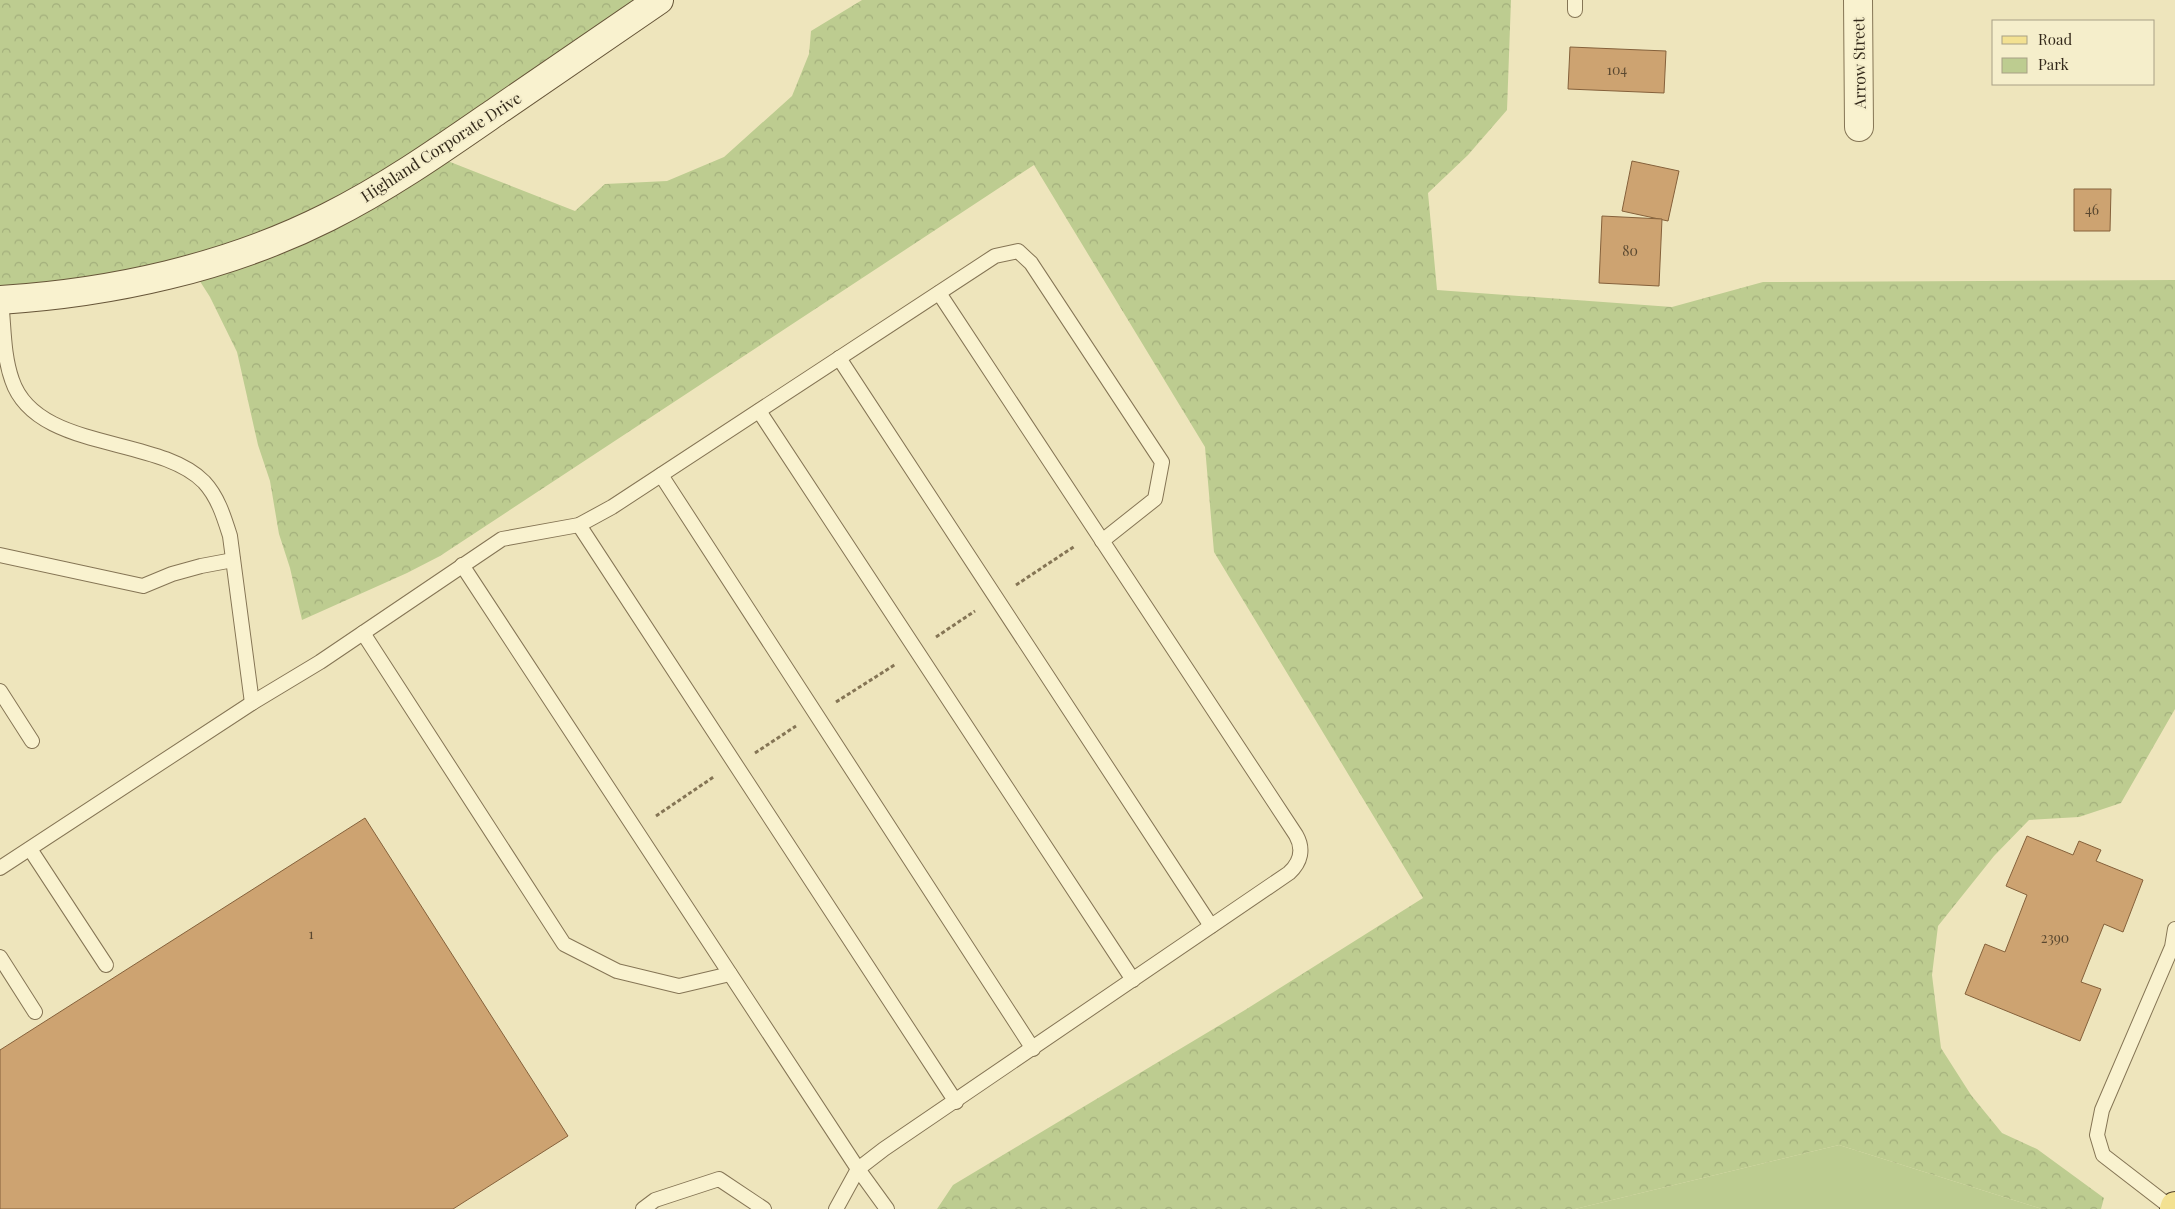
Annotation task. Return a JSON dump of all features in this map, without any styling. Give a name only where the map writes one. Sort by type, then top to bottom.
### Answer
[{"type":"street","name":"Highland Corporate Drive","points":[[1,300],[62,295],[130,283],[182,271],[275,240],[326,218],[412,170],[659,0]]},
{"type":"street","name":"Arrow Street","points":[[1858,0],[1859,127]]},
{"type":"lane","points":[[0,868],[252,703],[363,633],[502,539],[580,525],[996,256],[1018,251],[1037,271],[1162,462],[1155,499],[1100,536]]},
{"type":"lane","points":[[836,1209],[858,1169],[1294,868],[1300,855],[1299,841],[939,293]]},
{"type":"lane","points":[[1,300],[8,364],[12,381],[20,395],[31,408],[60,427],[95,440],[160,457],[191,472],[204,482],[215,497],[224,514],[233,560],[252,703]]},
{"type":"lane","points":[[839,358],[1211,926]]},
{"type":"lane","points":[[759,411],[1133,980]]},
{"type":"lane","points":[[661,474],[1033,1049]]},
{"type":"lane","points":[[580,525],[956,1102]]},
{"type":"lane","points":[[0,555],[143,586],[172,574],[233,560]]},
{"type":"lane","points":[[462,565],[858,1169],[887,1209]]},
{"type":"lane","points":[[363,633],[564,944],[617,971],[679,986],[730,974]]},
{"type":"lane","points":[[0,692],[32,741]]},
{"type":"lane","points":[[30,849],[106,965]]},
{"type":"lane","points":[[2174,1208],[2103,1154],[2097,1135],[2102,1110],[2173,948],[2175,929]]},
{"type":"lane","points":[[0,957],[36,1012]]},
{"type":"lane","points":[[642,1209],[655,1200],[719,1179],[764,1209]]},
{"type":"path","points":[[636,831],[643,824],[996,598],[1100,536]]},
{"type":"green space","points":[[0,0],[659,0],[435,156],[575,211],[605,184],[667,181],[724,157],[792,96],[809,54],[811,31],[862,0],[1511,0],[1507,110],[1468,155],[1428,193],[1437,290],[1672,307],[1763,282],[2175,280],[2175,709],[2121,803],[2079,817],[2029,820],[1994,856],[1938,926],[1932,975],[1941,1048],[1971,1095],[2002,1133],[2037,1149],[2104,1198],[2101,1209],[2042,1209],[1839,1145],[1575,1209],[937,1209],[953,1185],[1245,1010],[1423,898],[1214,552],[1205,447],[1034,165],[440,556],[407,573],[302,620],[290,568],[279,534],[270,481],[258,445],[237,352],[210,297],[187,261],[114,280],[0,289]]},
{"type":"green space","points":[[1839,1145],[2042,1209],[1575,1209]]},
{"type":"building","points":[[1570,47],[1666,51],[1664,93],[1568,89]]},
{"type":"building","points":[[1632,161],[1679,171],[1668,221],[1622,211]]},
{"type":"building","points":[[2074,189],[2111,189],[2110,231],[2074,231]]},
{"type":"building","points":[[1602,216],[1662,219],[1659,286],[1599,283]]},
{"type":"building","points":[[365,818],[568,1136],[453,1209],[0,1209],[0,1050]]},
{"type":"building","points":[[2027,836],[2073,855],[2079,841],[2101,850],[2096,861],[2143,880],[2123,932],[2104,924],[2081,982],[2101,989],[2080,1041],[1965,994],[1985,944],[2005,952],[2027,895],[2006,886]]}]
